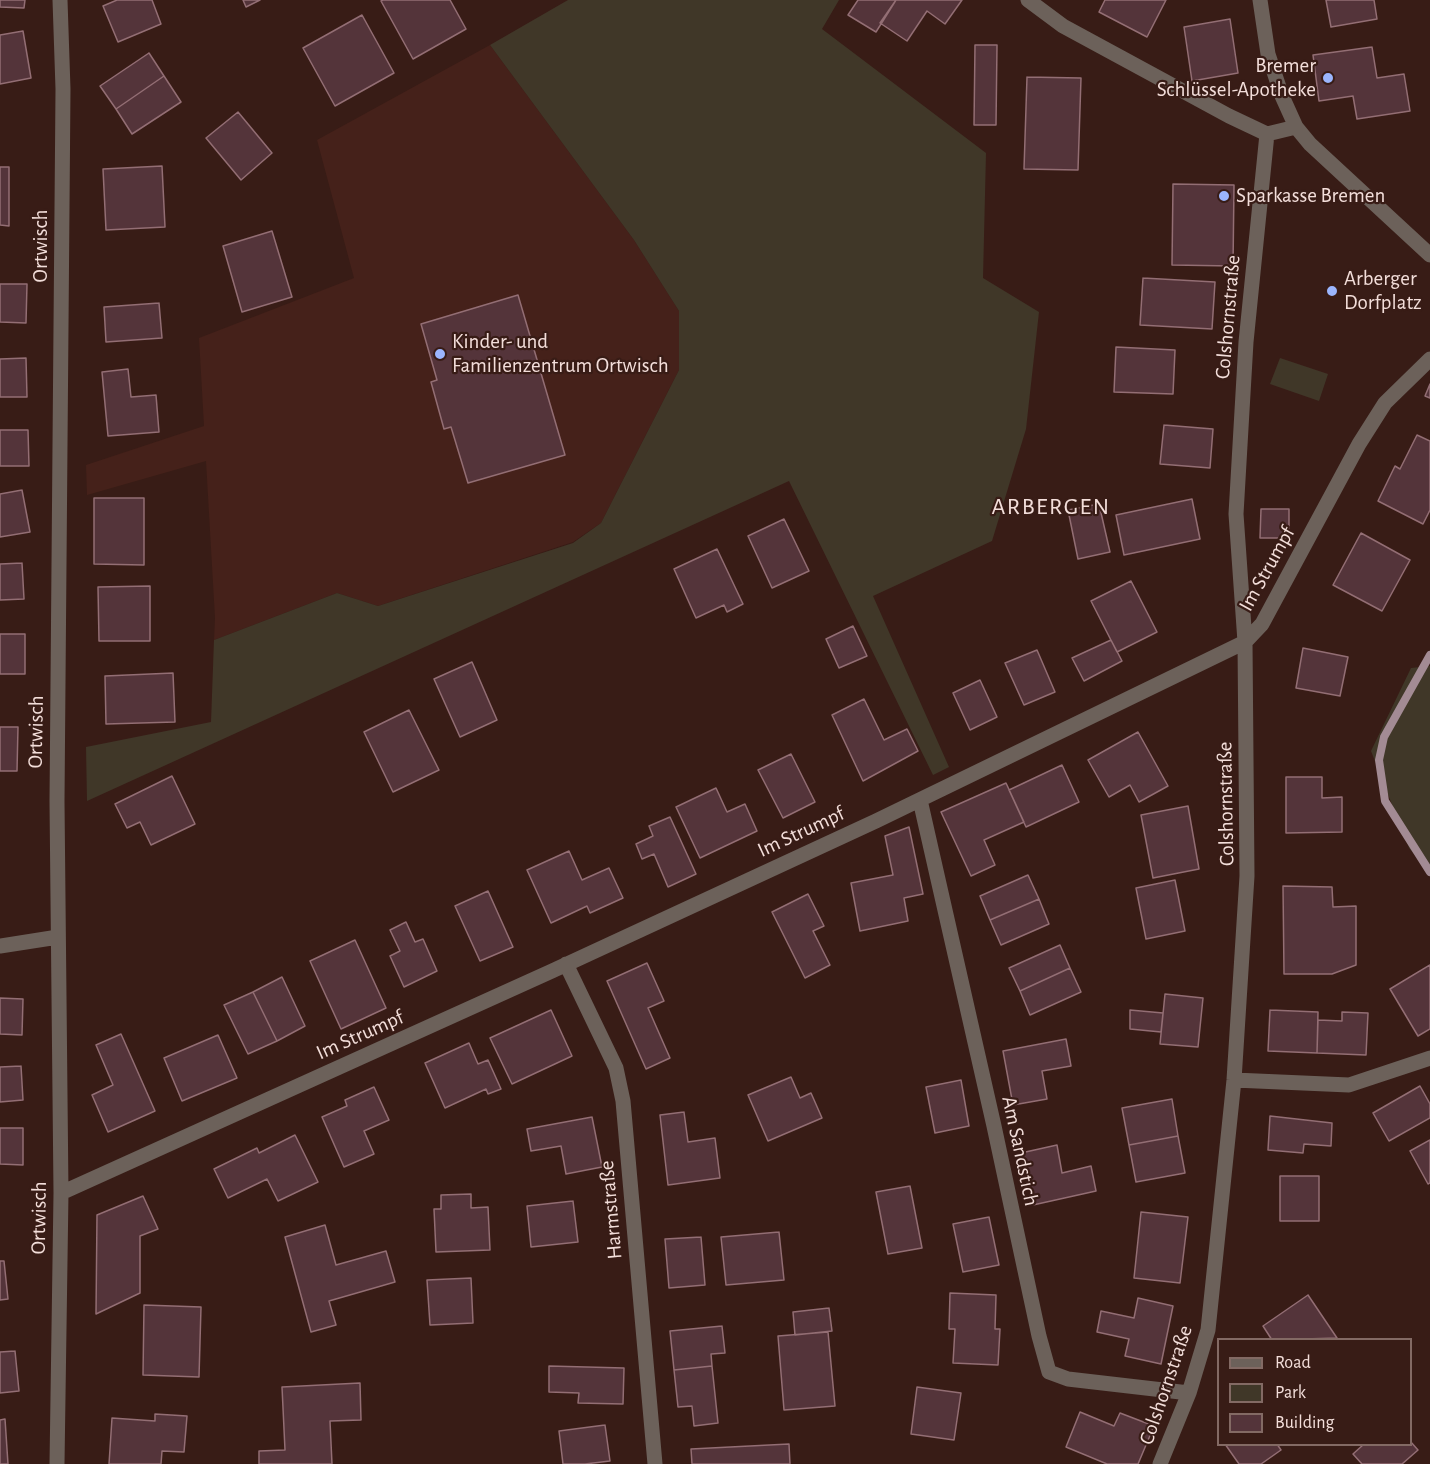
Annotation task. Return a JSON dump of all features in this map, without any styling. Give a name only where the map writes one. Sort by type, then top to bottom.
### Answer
[{"type":"street","name":"Ortwisch","points":[[57,1464],[61,1193],[57,801],[63,89],[60,0]]},
{"type":"street","points":[[1028,0],[1064,26],[1229,116],[1267,134],[1296,127]]},
{"type":"street","points":[[1260,0],[1268,54],[1282,96],[1296,127],[1310,144],[1430,255]]},
{"type":"street","name":"Colshornstraße","points":[[1160,1464],[1189,1394],[1208,1330],[1234,1080],[1247,876],[1245,642],[1236,514],[1246,342],[1267,134]]},
{"type":"street","name":"Im Strumpf","points":[[61,1193],[566,964],[920,800],[1245,642],[1262,624],[1359,444],[1385,403],[1430,359]]},
{"type":"street","name":"Am Sandstich","points":[[920,800],[1039,1336],[1049,1372],[1068,1379],[1189,1394]]},
{"type":"street","points":[[0,946],[58,937]]},
{"type":"street","name":"Harmstraße","points":[[566,964],[616,1068],[623,1101],[655,1464]]},
{"type":"street","points":[[1234,1080],[1349,1085],[1430,1058]]},
{"type":"shaded area","name":"Kinder- und Familienzentrum Ortwisch","points":[[490,45],[634,240],[679,311],[679,370],[601,523],[573,542],[378,606],[337,593],[214,640],[215,618],[206,461],[87,495],[86,465],[204,426],[199,338],[354,278],[317,140]]},
{"type":"green space","points":[[568,0],[839,0],[822,29],[986,153],[983,278],[1039,312],[1026,429],[992,541],[873,596],[949,767],[933,775],[789,481],[87,801],[86,747],[211,722],[214,640],[337,593],[378,606],[573,543],[601,523],[679,370],[679,311],[634,240],[490,45]]},
{"type":"green space","points":[[1280,358],[1328,374],[1319,401],[1270,384]]},
{"type":"green space","points":[[1430,666],[1430,874],[1409,848],[1371,751],[1411,668]]},
{"type":"building","points":[[0,0],[25,0],[24,8],[0,7]]},
{"type":"building","points":[[117,0],[152,0],[161,24],[118,42],[103,6]]},
{"type":"building","points":[[243,0],[260,0],[246,7]]},
{"type":"building","points":[[450,0],[466,29],[413,59],[381,1]]},
{"type":"building","points":[[858,0],[896,0],[876,32],[848,15]]},
{"type":"building","points":[[896,0],[962,0],[945,24],[927,11],[907,41],[880,23]]},
{"type":"building","points":[[1105,0],[1166,0],[1147,37],[1099,12]]},
{"type":"building","points":[[1326,0],[1374,0],[1377,19],[1331,27]]},
{"type":"building","points":[[362,15],[394,73],[335,106],[303,48]]},
{"type":"building","points":[[1230,19],[1238,73],[1192,81],[1184,27]]},
{"type":"building","points":[[23,31],[31,78],[0,84],[0,35]]},
{"type":"building","points":[[975,45],[997,45],[996,125],[974,125]]},
{"type":"building","points":[[1372,47],[1377,78],[1404,74],[1410,111],[1357,119],[1353,96],[1319,101],[1313,55]]},
{"type":"building","points":[[149,53],[164,76],[116,109],[100,86]]},
{"type":"building","points":[[164,76],[181,102],[132,134],[116,109]]},
{"type":"building","points":[[1027,77],[1081,78],[1078,170],[1024,169]]},
{"type":"building","points":[[238,112],[272,153],[241,180],[206,138]]},
{"type":"building","points":[[162,166],[165,227],[106,230],[103,169]]},
{"type":"building","points":[[0,167],[9,167],[9,226],[0,225]]},
{"type":"building","points":[[1173,184],[1234,185],[1233,266],[1172,265]]},
{"type":"building","points":[[272,231],[292,297],[242,312],[223,246]]},
{"type":"building","points":[[1143,278],[1215,282],[1212,329],[1140,325]]},
{"type":"building","points":[[0,284],[27,284],[26,323],[0,322]]},
{"type":"building","points":[[518,295],[565,455],[468,483],[451,427],[444,429],[431,382],[437,380],[421,324]]},
{"type":"building","points":[[159,303],[162,338],[106,342],[104,307]]},
{"type":"building","points":[[1116,347],[1175,350],[1173,394],[1114,392]]},
{"type":"building","points":[[26,358],[27,397],[0,397],[0,359]]},
{"type":"building","points":[[128,369],[131,397],[156,395],[159,432],[108,436],[102,372]]},
{"type":"building","points":[[1430,384],[1430,398],[1425,396]]},
{"type":"building","points":[[1164,425],[1213,429],[1210,468],[1160,464]]},
{"type":"building","points":[[0,430],[28,430],[29,466],[0,466]]},
{"type":"building","points":[[1417,435],[1430,441],[1430,510],[1423,524],[1378,501],[1395,466],[1400,469]]},
{"type":"building","points":[[22,490],[30,532],[0,537],[0,494]]},
{"type":"building","points":[[94,498],[144,498],[144,565],[94,564]]},
{"type":"building","points":[[1192,499],[1200,539],[1124,555],[1116,515]]},
{"type":"building","points":[[1099,504],[1110,552],[1078,559],[1068,510]]},
{"type":"building","points":[[1261,509],[1289,509],[1289,538],[1260,538]]},
{"type":"building","points":[[784,519],[809,571],[772,588],[748,536]]},
{"type":"building","points":[[1361,533],[1410,560],[1382,611],[1333,585]]},
{"type":"building","points":[[717,549],[743,604],[727,612],[724,605],[696,618],[674,569]]},
{"type":"building","points":[[22,563],[24,599],[0,600],[0,564]]},
{"type":"building","points":[[1131,581],[1157,632],[1117,652],[1091,601]]},
{"type":"building","points":[[150,586],[150,641],[99,641],[98,587]]},
{"type":"building","points":[[853,626],[867,656],[839,668],[826,639]]},
{"type":"building","points":[[0,634],[25,634],[25,674],[0,674]]},
{"type":"building","points":[[1111,640],[1122,661],[1084,681],[1072,658]]},
{"type":"building","points":[[1303,648],[1348,657],[1340,696],[1296,688]]},
{"type":"building","points":[[1037,650],[1055,692],[1024,705],[1005,663]]},
{"type":"building","points":[[472,662],[497,720],[460,737],[434,679]]},
{"type":"building","points":[[173,673],[175,722],[106,724],[105,676]]},
{"type":"building","points":[[980,680],[997,717],[970,730],[953,693]]},
{"type":"building","points":[[864,699],[884,740],[907,729],[918,751],[863,781],[832,715]]},
{"type":"building","points":[[409,710],[439,770],[393,792],[364,732]]},
{"type":"building","points":[[0,727],[18,727],[17,771],[0,771]]},
{"type":"building","points":[[1138,732],[1168,786],[1139,802],[1130,785],[1109,797],[1088,760]]},
{"type":"building","points":[[791,754],[815,802],[783,818],[758,770]]},
{"type":"building","points":[[1062,765],[1079,802],[1026,827],[1009,790]]},
{"type":"building","points":[[172,776],[195,824],[151,845],[140,822],[127,828],[115,804]]},
{"type":"building","points":[[1286,777],[1322,777],[1322,798],[1342,797],[1342,832],[1286,833]]},
{"type":"building","points":[[1006,783],[1024,822],[984,840],[995,865],[971,876],[941,812]]},
{"type":"building","points":[[716,788],[727,812],[745,804],[757,831],[700,858],[676,807]]},
{"type":"building","points":[[1188,806],[1199,869],[1153,878],[1141,815]]},
{"type":"building","points":[[670,817],[696,874],[668,887],[654,854],[642,859],[636,844],[653,836],[649,826]]},
{"type":"building","points":[[909,827],[923,894],[904,898],[908,921],[860,931],[851,883],[893,875],[885,836]]},
{"type":"building","points":[[569,851],[582,880],[609,868],[623,898],[590,913],[587,906],[551,923],[527,870]]},
{"type":"building","points":[[1028,875],[1039,899],[990,920],[980,896]]},
{"type":"building","points":[[1175,880],[1185,931],[1146,939],[1136,888]]},
{"type":"building","points":[[1283,886],[1332,887],[1333,907],[1356,906],[1356,965],[1332,974],[1284,974]]},
{"type":"building","points":[[488,891],[513,947],[480,961],[455,906]]},
{"type":"building","points":[[808,894],[824,926],[813,931],[830,965],[805,978],[772,912]]},
{"type":"building","points":[[1039,899],[1049,924],[1001,945],[990,920]]},
{"type":"building","points":[[406,922],[415,942],[423,939],[437,971],[404,987],[390,956],[400,951],[390,930]]},
{"type":"building","points":[[355,940],[386,1008],[341,1029],[310,961]]},
{"type":"building","points":[[1060,945],[1070,968],[1020,991],[1009,968]]},
{"type":"building","points":[[647,963],[664,1001],[648,1008],[670,1058],[646,1069],[607,981]]},
{"type":"building","points":[[1430,965],[1430,1029],[1418,1036],[1390,989]]},
{"type":"building","points":[[1070,968],[1081,992],[1030,1015],[1020,991]]},
{"type":"building","points":[[282,977],[305,1026],[277,1041],[253,992]]},
{"type":"building","points":[[253,992],[277,1041],[248,1054],[224,1005]]},
{"type":"building","points":[[1165,994],[1203,998],[1198,1047],[1160,1044]]},
{"type":"building","points":[[0,998],[23,999],[22,1035],[0,1034]]},
{"type":"building","points":[[551,1010],[572,1056],[512,1084],[490,1038]]},
{"type":"building","points":[[1130,1010],[1163,1013],[1161,1032],[1130,1029]]},
{"type":"building","points":[[1270,1010],[1318,1012],[1317,1053],[1268,1051]]},
{"type":"building","points":[[1342,1012],[1368,1013],[1366,1055],[1317,1053],[1318,1020],[1342,1021]]},
{"type":"building","points":[[121,1034],[155,1111],[108,1132],[92,1095],[113,1085],[96,1045]]},
{"type":"building","points":[[218,1035],[237,1078],[182,1101],[164,1058]]},
{"type":"building","points":[[1066,1039],[1071,1066],[1042,1071],[1047,1099],[1013,1105],[1003,1051]]},
{"type":"building","points":[[469,1043],[478,1064],[488,1060],[501,1089],[488,1094],[486,1089],[445,1108],[425,1063]]},
{"type":"building","points":[[21,1066],[23,1100],[0,1102],[0,1067]]},
{"type":"building","points":[[791,1077],[800,1098],[811,1093],[822,1118],[768,1141],[748,1095]]},
{"type":"building","points":[[961,1080],[969,1126],[935,1133],[926,1087]]},
{"type":"building","points":[[1420,1086],[1430,1104],[1430,1118],[1389,1141],[1373,1113]]},
{"type":"building","points":[[374,1087],[389,1120],[364,1131],[374,1154],[344,1167],[322,1117],[347,1106],[345,1100]]},
{"type":"building","points":[[1172,1099],[1178,1136],[1129,1145],[1122,1108]]},
{"type":"building","points":[[684,1112],[688,1142],[715,1138],[720,1178],[668,1185],[660,1115]]},
{"type":"building","points":[[1270,1116],[1332,1123],[1331,1146],[1304,1144],[1303,1153],[1268,1150]]},
{"type":"building","points":[[592,1117],[602,1167],[566,1174],[561,1146],[531,1151],[527,1129]]},
{"type":"building","points":[[0,1128],[23,1128],[23,1165],[0,1164]]},
{"type":"building","points":[[295,1135],[318,1182],[278,1201],[267,1179],[228,1198],[214,1169],[257,1148],[259,1153]]},
{"type":"building","points":[[1178,1136],[1185,1173],[1136,1182],[1129,1145]]},
{"type":"building","points":[[1430,1140],[1430,1183],[1428,1184],[1410,1151]]},
{"type":"building","points":[[1057,1145],[1062,1173],[1091,1166],[1096,1191],[1033,1205],[1021,1153]]},
{"type":"building","points":[[1280,1176],[1319,1176],[1319,1221],[1280,1221]]},
{"type":"building","points":[[910,1186],[922,1248],[888,1254],[876,1192]]},
{"type":"building","points":[[471,1194],[471,1208],[488,1207],[490,1250],[436,1252],[434,1209],[441,1209],[441,1195]]},
{"type":"building","points":[[143,1196],[158,1229],[140,1236],[140,1293],[96,1314],[97,1215]]},
{"type":"building","points":[[573,1201],[578,1242],[531,1247],[527,1206]]},
{"type":"building","points":[[1141,1212],[1188,1217],[1180,1283],[1134,1278]]},
{"type":"building","points":[[989,1217],[999,1265],[963,1272],[953,1224]]},
{"type":"building","points":[[325,1225],[336,1265],[386,1251],[395,1282],[329,1301],[336,1325],[311,1332],[285,1237]]},
{"type":"building","points":[[779,1232],[784,1280],[726,1285],[721,1237]]},
{"type":"building","points":[[701,1237],[705,1285],[669,1288],[665,1239]]},
{"type":"building","points":[[0,1261],[4,1261],[8,1299],[0,1300]]},
{"type":"building","points":[[471,1278],[473,1323],[430,1325],[427,1280]]},
{"type":"building","points":[[950,1293],[996,1295],[995,1329],[1000,1329],[998,1365],[953,1363],[955,1329],[949,1329]]},
{"type":"building","points":[[1308,1295],[1337,1338],[1271,1338],[1263,1326]]},
{"type":"building","points":[[1138,1298],[1173,1306],[1161,1364],[1125,1356],[1129,1339],[1097,1332],[1101,1311],[1134,1318]]},
{"type":"building","points":[[144,1305],[201,1307],[199,1377],[143,1375]]},
{"type":"building","points":[[829,1308],[832,1331],[795,1335],[793,1312]]},
{"type":"building","points":[[722,1326],[725,1353],[711,1354],[712,1366],[674,1370],[670,1331]]},
{"type":"building","points":[[828,1332],[835,1406],[784,1410],[778,1336]]},
{"type":"building","points":[[15,1351],[19,1391],[0,1393],[0,1352]]},
{"type":"building","points":[[549,1366],[624,1368],[623,1404],[578,1403],[579,1393],[549,1392]]},
{"type":"building","points":[[712,1366],[718,1423],[694,1426],[692,1406],[678,1407],[674,1370]]},
{"type":"building","points":[[360,1383],[361,1420],[330,1421],[332,1464],[259,1464],[259,1451],[285,1450],[282,1387]]},
{"type":"building","points":[[917,1387],[961,1393],[954,1440],[911,1434]]},
{"type":"building","points":[[1080,1412],[1114,1426],[1120,1413],[1154,1426],[1138,1464],[1107,1464],[1066,1447]]},
{"type":"building","points":[[155,1414],[187,1416],[184,1452],[162,1451],[161,1464],[109,1464],[112,1418],[155,1421]]},
{"type":"building","points":[[5,1419],[8,1464],[0,1464],[0,1420]]},
{"type":"building","points":[[605,1425],[610,1461],[563,1464],[559,1431]]},
{"type":"building","points":[[1412,1443],[1418,1450],[1402,1464],[1362,1464],[1353,1454],[1362,1446],[1412,1446]]},
{"type":"building","points":[[789,1444],[790,1464],[692,1464],[691,1449]]},
{"type":"building","points":[[1226,1446],[1278,1446],[1281,1450],[1261,1464],[1239,1464]]},
{"type":"waterway","points":[[1430,655],[1384,737],[1379,760],[1385,801],[1430,872]]},
{"type":"place","name":"Bremer Schlüssel-Apotheke","points":[[1328,78]]},
{"type":"place","name":"Sparkasse Bremen","points":[[1224,196]]},
{"type":"place","name":"Arberger Dorfplatz","points":[[1332,291]]},
{"type":"place","name":"Kinder- und Familienzentrum Ortwisch","points":[[440,354]]},
{"type":"district","name":"ARBERGEN","points":[[1051,507]]}]
